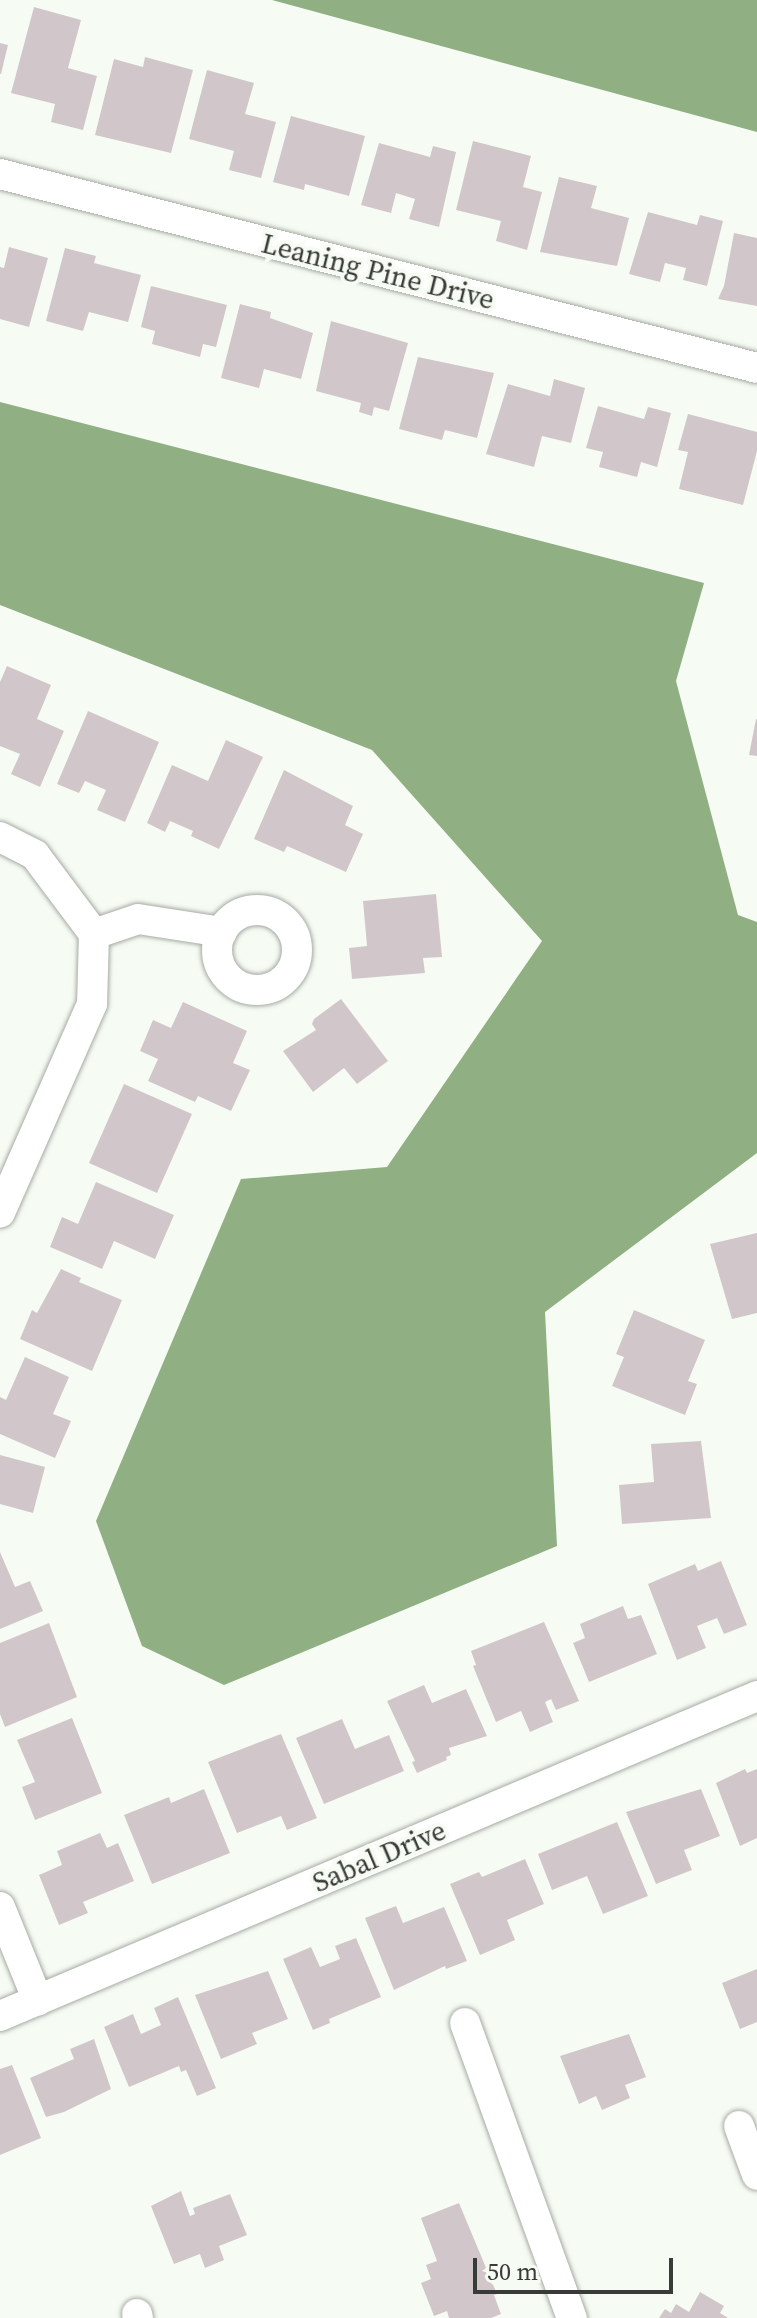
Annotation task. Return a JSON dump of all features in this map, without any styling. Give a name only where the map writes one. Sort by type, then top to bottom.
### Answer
[{"type":"street","name":"Leaning Pine Drive","points":[[0,174],[757,368]]},
{"type":"street","points":[[0,837],[35,855],[94,934],[92,1004],[0,1213]]},
{"type":"street","points":[[94,934],[138,919],[222,932]]},
{"type":"street","name":"Sabal Drive","points":[[0,2016],[757,1696]]},
{"type":"street","points":[[0,1907],[38,2001]]},
{"type":"street","points":[[465,2023],[572,2318]]},
{"type":"street","points":[[739,2126],[757,2175]]},
{"type":"shaded area","points":[[272,0],[757,0],[757,132]]},
{"type":"shaded area","points":[[0,402],[704,583],[676,681],[738,915],[757,922],[757,1153],[545,1312],[557,1546],[224,1685],[142,1646],[96,1521],[241,1179],[387,1167],[542,941],[372,750],[0,605]]},
{"type":"building","points":[[34,7],[81,20],[68,68],[97,76],[83,130],[51,122],[55,104],[11,93]]},
{"type":"building","points":[[0,43],[8,45],[1,74],[0,74]]},
{"type":"building","points":[[145,57],[193,70],[171,153],[95,135],[114,59],[143,67]]},
{"type":"building","points":[[207,70],[254,83],[245,114],[276,122],[261,178],[229,170],[234,151],[189,139]]},
{"type":"building","points":[[291,116],[365,136],[349,196],[305,184],[304,190],[273,182]]},
{"type":"building","points":[[473,141],[531,156],[523,187],[542,192],[527,250],[496,241],[501,221],[456,210]]},
{"type":"building","points":[[379,143],[430,157],[433,146],[456,152],[439,227],[409,219],[415,199],[396,193],[391,213],[361,205]]},
{"type":"building","points":[[559,177],[597,186],[591,208],[629,218],[617,266],[540,252]]},
{"type":"building","points":[[648,212],[697,225],[700,215],[723,221],[707,286],[683,280],[686,268],[665,263],[660,282],[629,274]]},
{"type":"building","points":[[734,233],[757,238],[757,306],[718,299],[724,286]]},
{"type":"building","points":[[9,247],[48,258],[29,327],[0,319],[0,267],[4,268]]},
{"type":"building","points":[[65,248],[96,256],[94,263],[141,275],[128,322],[89,312],[83,331],[46,321]]},
{"type":"building","points":[[151,286],[227,305],[216,347],[203,344],[200,357],[152,344],[155,331],[141,327]]},
{"type":"building","points":[[240,304],[271,312],[270,318],[313,333],[301,379],[264,369],[259,388],[221,378]]},
{"type":"building","points":[[331,321],[408,343],[389,411],[374,407],[372,416],[359,412],[361,403],[316,391]]},
{"type":"building","points":[[418,357],[494,373],[477,438],[445,430],[442,440],[399,429]]},
{"type":"building","points":[[554,379],[585,388],[571,443],[542,436],[534,467],[486,454],[508,384],[550,396]]},
{"type":"building","points":[[598,406],[644,419],[648,407],[671,413],[657,467],[641,462],[637,477],[599,467],[603,452],[586,448]]},
{"type":"building","points":[[688,414],[757,432],[757,451],[743,505],[679,489],[688,452],[678,450]]},
{"type":"building","points":[[7,666],[51,685],[37,719],[64,731],[40,787],[11,774],[20,754],[0,746],[0,682]]},
{"type":"building","points":[[88,711],[159,742],[125,822],[97,810],[106,790],[85,781],[79,793],[57,784]]},
{"type":"building","points":[[757,719],[757,756],[749,755]]},
{"type":"building","points":[[226,740],[263,757],[219,849],[191,836],[193,831],[170,821],[165,832],[147,823],[172,765],[208,781]]},
{"type":"building","points":[[284,770],[353,806],[345,825],[363,834],[346,872],[287,846],[284,852],[254,839]]},
{"type":"building","points":[[436,894],[442,957],[423,958],[425,973],[352,979],[349,948],[367,946],[363,901]]},
{"type":"building","points":[[341,999],[388,1061],[357,1084],[344,1068],[313,1092],[283,1051],[316,1030],[312,1024],[314,1019]]},
{"type":"building","points":[[183,1002],[247,1031],[233,1063],[250,1070],[231,1111],[198,1096],[195,1102],[148,1081],[158,1059],[140,1051],[153,1020],[171,1028]]},
{"type":"building","points":[[124,1084],[192,1114],[157,1193],[89,1163]]},
{"type":"building","points":[[96,1182],[174,1215],[155,1259],[114,1241],[102,1269],[50,1247],[62,1217],[78,1224]]},
{"type":"building","points":[[757,1233],[757,1313],[732,1319],[710,1244]]},
{"type":"building","points":[[61,1269],[81,1278],[79,1282],[122,1300],[92,1371],[20,1339],[32,1310],[37,1313]]},
{"type":"building","points":[[634,1310],[705,1340],[688,1381],[697,1384],[685,1415],[612,1386],[624,1357],[616,1354]]},
{"type":"building","points":[[25,1357],[69,1377],[53,1414],[71,1421],[55,1458],[0,1434],[0,1397],[6,1400]]},
{"type":"building","points":[[701,1441],[711,1518],[622,1524],[619,1485],[654,1482],[651,1444]]},
{"type":"building","points":[[0,1455],[45,1467],[33,1513],[0,1504]]},
{"type":"building","points":[[0,1552],[15,1587],[30,1581],[43,1611],[0,1629]]},
{"type":"building","points":[[721,1561],[747,1625],[724,1634],[717,1618],[697,1626],[706,1648],[677,1660],[648,1584],[695,1564],[698,1571]]},
{"type":"building","points":[[623,1606],[628,1619],[641,1615],[657,1654],[589,1682],[573,1643],[585,1638],[580,1624]]},
{"type":"building","points":[[544,1622],[579,1701],[556,1710],[551,1699],[545,1702],[553,1722],[530,1732],[521,1711],[496,1722],[473,1666],[476,1665],[471,1651]]},
{"type":"building","points":[[49,1623],[77,1697],[5,1727],[0,1714],[0,1643]]},
{"type":"building","points":[[424,1685],[432,1703],[466,1689],[487,1736],[449,1748],[451,1755],[446,1757],[447,1760],[417,1773],[412,1762],[415,1761],[387,1701]]},
{"type":"building","points":[[72,1718],[102,1793],[35,1820],[22,1787],[35,1782],[17,1740]]},
{"type":"building","points":[[342,1719],[355,1749],[389,1735],[404,1771],[324,1804],[296,1738]]},
{"type":"building","points":[[281,1734],[317,1818],[287,1830],[281,1816],[237,1833],[208,1762]]},
{"type":"building","points":[[745,1769],[747,1773],[757,1769],[757,1838],[740,1846],[716,1783]]},
{"type":"building","points":[[204,1789],[230,1853],[152,1884],[124,1815],[169,1797],[171,1803]]},
{"type":"building","points":[[701,1789],[720,1836],[684,1850],[692,1870],[656,1884],[626,1812]]},
{"type":"building","points":[[617,1822],[648,1896],[603,1914],[587,1876],[552,1890],[538,1854]]},
{"type":"building","points":[[100,1833],[107,1848],[118,1843],[134,1881],[83,1902],[88,1913],[59,1925],[39,1875],[62,1865],[57,1851]]},
{"type":"building","points":[[525,1859],[544,1904],[507,1920],[515,1940],[480,1955],[450,1884],[479,1872],[482,1877]]},
{"type":"building","points":[[396,1906],[403,1923],[444,1907],[467,1961],[446,1969],[445,1966],[394,1990],[365,1918]]},
{"type":"building","points":[[356,1938],[381,1997],[329,2019],[330,2023],[313,2030],[283,1959],[311,1947],[320,1967],[340,1959],[335,1946]]},
{"type":"building","points":[[757,1969],[757,2022],[740,2029],[722,1983]]},
{"type":"building","points":[[268,1971],[288,2019],[252,2033],[257,2044],[221,2059],[195,1995]]},
{"type":"building","points":[[178,1997],[216,2088],[197,2096],[186,2070],[181,2072],[179,2066],[129,2087],[104,2027],[133,2014],[141,2034],[161,2025],[154,2008]]},
{"type":"building","points":[[629,2034],[646,2077],[625,2085],[630,2098],[602,2110],[596,2096],[579,2104],[560,2056]]},
{"type":"building","points":[[94,2039],[111,2089],[64,2112],[46,2117],[30,2078],[74,2059],[70,2049]]},
{"type":"building","points":[[12,2065],[41,2138],[0,2155],[0,2069]]},
{"type":"building","points":[[181,2191],[190,2216],[195,2214],[193,2208],[230,2194],[247,2235],[219,2246],[224,2260],[205,2268],[200,2254],[174,2264],[151,2206]]},
{"type":"building","points":[[459,2203],[497,2294],[494,2295],[501,2314],[491,2318],[449,2318],[447,2311],[434,2316],[421,2283],[431,2279],[426,2265],[437,2261],[421,2218]]},
{"type":"building","points":[[700,2292],[724,2306],[720,2313],[728,2318],[659,2318],[665,2309],[671,2313],[676,2304],[689,2312]]}]
